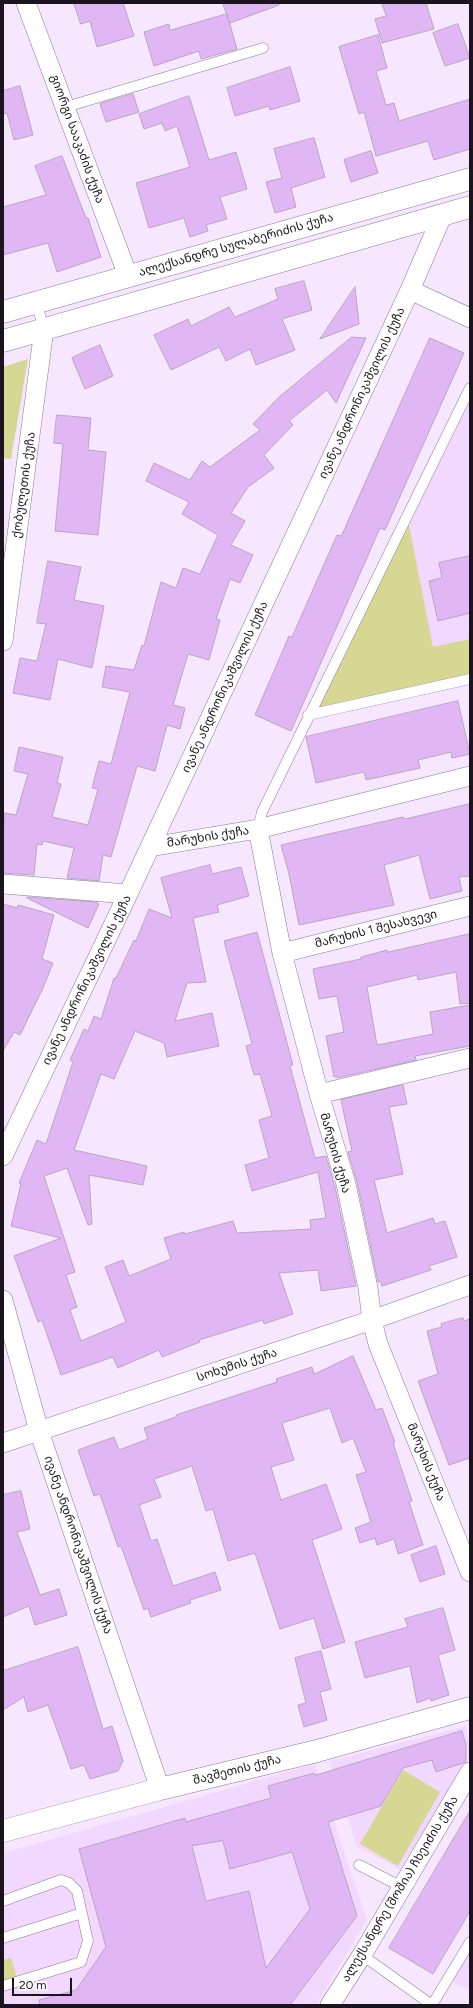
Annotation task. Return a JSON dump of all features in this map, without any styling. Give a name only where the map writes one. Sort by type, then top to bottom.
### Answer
[{"type":"street","name":"გიორგი სააკაძის ქუჩა","points":[[26,3],[128,276]]},
{"type":"street","name":"ალექსანდრე სულაბერიძის ქუჩა","points":[[3,312],[470,179]]},
{"type":"street","points":[[3,341],[470,208]]},
{"type":"street","name":"ივანე ანდრონიკაშვილის ქუჩა","points":[[3,1156],[150,847],[410,290],[442,216]]},
{"type":"street","points":[[410,290],[470,318]]},
{"type":"street","name":"ქობულეთის ქუჩა","points":[[3,641],[44,329]]},
{"type":"street","points":[[258,829],[470,776]]},
{"type":"street","name":"მარუხის ქუჩა","points":[[150,847],[258,829],[282,953],[319,1094],[346,1184],[378,1344],[470,1572]]},
{"type":"street","points":[[3,884],[128,894]]},
{"type":"street","name":"მარუხის 1 შესახვევი","points":[[282,953],[470,906]]},
{"type":"street","points":[[319,1094],[470,1058]]},
{"type":"street","name":"სოხუმის ქუჩა","points":[[3,1443],[372,1320],[470,1285]]},
{"type":"street","name":"ივანე ანდრონიკაშვილის ქუჩა","points":[[3,1300],[39,1431],[160,1789]]},
{"type":"street","name":"შავშეთის ქუჩა","points":[[3,1831],[160,1789],[317,1751],[470,1708]]},
{"type":"street","name":"ალექსანდრე (შოშია) ჩხეიძის ქუჩა","points":[[330,2005],[362,1955],[470,1772]]},
{"type":"lane","points":[[66,107],[263,48]]},
{"type":"lane","points":[[36,302],[44,329]]},
{"type":"lane","points":[[258,829],[262,812],[308,715],[470,388]]},
{"type":"lane","points":[[308,715],[470,679]]},
{"type":"lane","points":[[359,1865],[402,1887]]},
{"type":"lane","points":[[3,1901],[60,1880],[69,1883],[77,1891],[88,1941],[81,1962],[3,1986]]},
{"type":"lane","points":[[3,1938],[82,1913]]},
{"type":"lane","points":[[362,1955],[432,2005],[470,1942]]},
{"type":"shaded area","points":[[470,388],[470,639],[433,648],[407,515]]},
{"type":"shaded area","points":[[466,1726],[469,1746],[467,1764],[400,1869],[357,1847],[330,1761]]},
{"type":"shaded area","points":[[315,1764],[367,1920],[316,2005],[3,2005],[3,1853]]},
{"type":"shaded area","points":[[470,1947],[470,1991],[451,1980]]},
{"type":"green space","points":[[28,359],[11,459],[3,458],[3,367]]},
{"type":"green space","points":[[407,515],[433,647],[470,639],[470,679],[308,715]]},
{"type":"green space","points":[[403,1770],[440,1792],[398,1866],[360,1844]]},
{"type":"green space","points":[[11,1958],[17,1977],[3,1981],[3,1960]]},
{"type":"building","points":[[74,3],[123,3],[134,36],[97,47],[90,21],[81,24]]},
{"type":"building","points":[[223,3],[279,3],[279,5],[230,23]]},
{"type":"building","points":[[382,3],[426,3],[434,29],[382,43],[375,19],[386,16]]},
{"type":"building","points":[[227,14],[237,49],[201,59],[199,51],[154,66],[144,32],[169,24],[170,30]]},
{"type":"building","points":[[458,24],[470,58],[445,66],[433,33]]},
{"type":"building","points":[[378,35],[387,68],[376,71],[386,105],[394,103],[399,121],[470,99],[470,149],[434,160],[428,141],[376,156],[364,112],[359,114],[339,47]]},
{"type":"building","points":[[290,67],[300,101],[270,110],[269,106],[235,116],[227,88]]},
{"type":"building","points":[[20,86],[33,135],[14,140],[7,113],[3,114],[3,91]]},
{"type":"building","points":[[133,94],[139,112],[106,122],[100,104]]},
{"type":"building","points":[[189,96],[209,160],[236,152],[247,189],[220,197],[227,219],[206,225],[208,231],[190,237],[184,218],[149,228],[136,183],[190,167],[177,126],[165,131],[162,123],[144,129],[139,114]]},
{"type":"building","points":[[314,138],[325,177],[291,188],[296,207],[275,213],[266,182],[282,178],[274,149]]},
{"type":"building","points":[[371,151],[378,173],[351,182],[344,160]]},
{"type":"building","points":[[62,156],[86,218],[88,218],[101,257],[57,272],[48,243],[3,255],[3,207],[46,195],[35,166]]},
{"type":"building","points":[[304,281],[312,310],[282,319],[295,350],[256,365],[250,349],[226,361],[219,347],[171,370],[154,335],[188,319],[191,326],[229,307],[235,317],[278,299],[275,289]]},
{"type":"building","points":[[355,287],[359,324],[320,339]]},
{"type":"building","points":[[352,337],[366,338],[336,403],[327,390],[289,421],[293,425],[264,455],[274,468],[248,487],[231,513],[245,521],[231,545],[253,555],[240,583],[230,579],[216,619],[220,620],[209,660],[188,654],[173,705],[185,708],[180,729],[167,725],[155,771],[137,766],[111,857],[103,855],[99,881],[67,878],[74,848],[43,841],[42,845],[37,844],[34,875],[3,873],[4,813],[16,815],[28,774],[14,771],[19,747],[63,757],[57,783],[61,784],[52,817],[88,825],[98,789],[92,788],[99,761],[111,764],[130,692],[102,687],[106,666],[134,670],[142,645],[144,646],[161,582],[176,588],[183,568],[200,574],[218,535],[182,514],[189,502],[146,481],[154,463],[190,480],[202,461],[210,467],[260,430],[253,424],[278,398]]},
{"type":"building","points":[[430,338],[464,353],[385,530],[380,528],[291,731],[255,715],[289,636],[292,637],[337,535],[341,536]]},
{"type":"building","points":[[100,345],[113,376],[85,389],[72,358]]},
{"type":"building","points":[[57,415],[91,418],[88,450],[106,452],[98,535],[55,531],[63,444],[54,443]]},
{"type":"building","points":[[470,556],[470,613],[438,621],[429,581],[442,578],[439,563]]},
{"type":"building","points":[[48,561],[81,567],[74,600],[104,606],[92,668],[58,659],[50,700],[13,693],[20,658],[37,661],[46,624],[37,623]]},
{"type":"building","points":[[458,701],[470,754],[452,758],[451,752],[418,760],[420,768],[366,780],[364,772],[316,783],[306,737]]},
{"type":"building","points":[[470,804],[470,876],[459,877],[462,891],[430,899],[419,855],[384,865],[394,905],[299,925],[289,874],[281,845],[403,817],[404,819]]},
{"type":"building","points":[[210,865],[212,874],[241,867],[249,896],[217,905],[219,912],[193,918],[206,982],[187,983],[175,1021],[212,1013],[219,1046],[167,1057],[164,1043],[135,1031],[114,1079],[101,1074],[74,1150],[147,1166],[143,1185],[89,1175],[92,1224],[88,1225],[67,1168],[44,1176],[75,1272],[66,1275],[77,1307],[70,1310],[81,1341],[126,1322],[105,1267],[123,1260],[129,1276],[171,1259],[164,1238],[233,1221],[237,1233],[311,1229],[310,1220],[326,1218],[318,1172],[252,1191],[245,1165],[269,1158],[259,1120],[272,1116],[260,1074],[254,1075],[246,1046],[252,1044],[224,941],[257,932],[293,1065],[290,1066],[315,1158],[326,1156],[335,1187],[356,1286],[321,1291],[318,1270],[279,1273],[293,1314],[264,1324],[263,1320],[199,1340],[200,1342],[162,1357],[159,1350],[118,1368],[113,1357],[61,1375],[42,1320],[38,1322],[14,1256],[61,1238],[11,1226],[21,1184],[19,1183],[37,1140],[46,1144],[73,1062],[70,1060],[84,1029],[88,1031],[94,1016],[101,1019],[114,978],[116,978],[134,940],[136,941],[149,909],[172,918],[161,878]]},
{"type":"building","points":[[27,897],[96,902],[99,904],[88,928]]},
{"type":"building","points":[[3,904],[17,908],[18,905],[54,915],[42,959],[53,963],[43,988],[20,1035],[14,1032],[3,1051]]},
{"type":"building","points":[[470,934],[470,1003],[460,1004],[456,972],[418,980],[417,975],[367,987],[377,1045],[433,1034],[430,1012],[470,1005],[470,1046],[415,1056],[416,1060],[337,1078],[337,1076],[334,1077],[326,1036],[344,1032],[337,996],[319,999],[313,969],[361,959],[361,957],[387,950],[387,952]]},
{"type":"building","points":[[403,1085],[407,1104],[389,1107],[403,1174],[374,1180],[387,1233],[433,1218],[435,1224],[445,1221],[457,1257],[429,1266],[431,1270],[382,1286],[381,1282],[378,1282],[357,1182],[348,1152],[352,1151],[341,1100]]},
{"type":"building","points":[[463,1318],[464,1321],[470,1319],[470,1458],[449,1465],[418,1381],[438,1374],[427,1331],[442,1327],[441,1324]]},
{"type":"building","points":[[353,1356],[376,1410],[382,1408],[395,1442],[393,1443],[412,1501],[409,1502],[423,1545],[398,1554],[394,1539],[377,1545],[375,1538],[360,1543],[355,1528],[371,1522],[356,1475],[366,1472],[353,1438],[342,1443],[330,1408],[282,1423],[294,1460],[271,1467],[281,1500],[326,1484],[342,1529],[312,1540],[345,1642],[323,1649],[314,1618],[280,1629],[255,1553],[228,1561],[213,1509],[206,1511],[192,1466],[154,1479],[161,1497],[139,1505],[151,1541],[157,1539],[173,1586],[215,1572],[221,1590],[190,1600],[191,1603],[151,1617],[148,1608],[144,1610],[121,1546],[118,1547],[100,1494],[94,1496],[78,1450],[114,1437],[119,1450],[148,1439],[144,1428],[176,1417],[176,1415],[277,1382],[276,1379],[312,1367],[314,1374]]},
{"type":"building","points":[[21,1491],[30,1529],[17,1532],[40,1595],[59,1589],[67,1615],[35,1625],[29,1606],[3,1617],[3,1495]]},
{"type":"building","points":[[436,1546],[445,1574],[420,1582],[411,1555]]},
{"type":"building","points":[[443,1608],[455,1650],[438,1655],[449,1695],[431,1701],[430,1698],[417,1703],[410,1666],[365,1678],[355,1642],[408,1627],[405,1619]]},
{"type":"building","points":[[78,1647],[103,1729],[112,1726],[123,1761],[118,1771],[90,1779],[84,1765],[71,1769],[48,1705],[28,1712],[24,1697],[3,1710],[3,1671]]},
{"type":"building","points":[[321,1651],[331,1689],[320,1692],[327,1720],[304,1727],[298,1705],[306,1703],[295,1658]]},
{"type":"building","points":[[462,1731],[466,1745],[466,1762],[436,1772],[432,1760],[403,1768],[381,1806],[328,1822],[357,1916],[290,2005],[40,2005],[39,2000],[76,1990],[106,1947],[79,1849],[185,1818],[186,1822],[271,1798],[268,1786],[314,1773],[315,1775]],"holes":[[[223,1841],[230,1869],[292,1852],[310,1909],[266,1968],[249,1891],[206,1901],[192,1846]]]},
{"type":"building","points":[[470,1811],[470,1911],[433,1974],[389,1948]]}]
